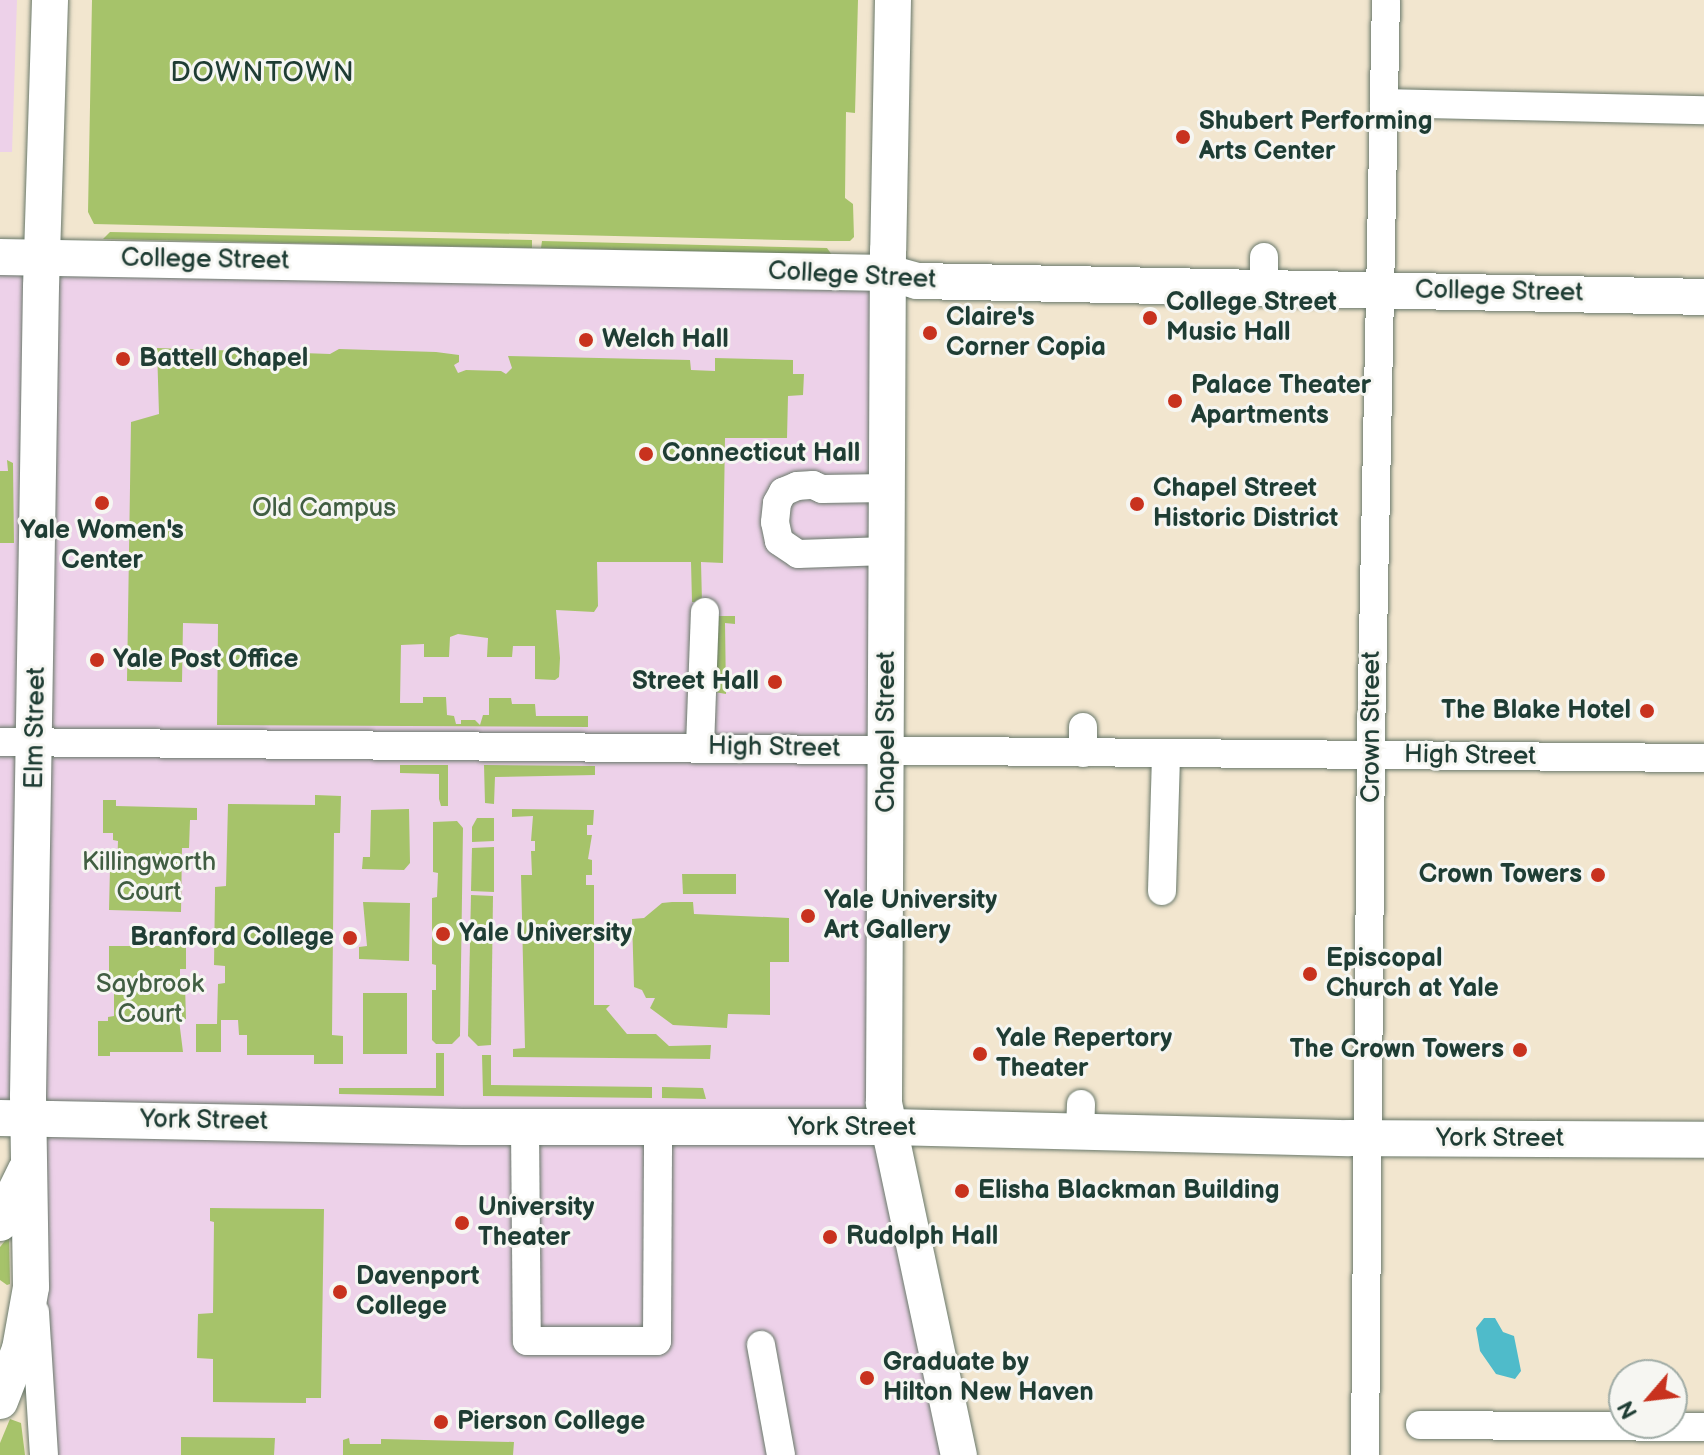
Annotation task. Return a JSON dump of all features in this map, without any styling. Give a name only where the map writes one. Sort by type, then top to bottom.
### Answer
[{"type":"main road","name":"Elm Street","points":[[16,1288],[28,1165],[14,1118],[36,742],[50,0]]},
{"type":"main road","name":"Chapel Street","points":[[893,0],[888,273],[884,1103],[959,1455]]},
{"type":"main road","name":"College Street","points":[[0,257],[888,273],[917,281],[1264,272],[1380,290],[1704,297]]},
{"type":"main road","name":"York Street","points":[[14,1118],[658,1129],[891,1127],[1080,1119],[1369,1138],[1704,1140]]},
{"type":"main road","points":[[0,1223],[28,1165]]},
{"type":"main road","points":[[0,1401],[13,1372],[25,1324],[16,1288]]},
{"type":"street","name":"Crown Street","points":[[1365,1455],[1372,755],[1386,0]]},
{"type":"street","points":[[1384,103],[1704,110]]},
{"type":"street","points":[[887,488],[822,489],[813,485],[797,486],[783,492],[777,503],[775,522],[779,541],[798,554],[887,551]]},
{"type":"street","points":[[700,747],[705,612]]},
{"type":"street","name":"High Street","points":[[0,742],[1704,758]]},
{"type":"street","points":[[1162,891],[1166,755]]},
{"type":"street","points":[[525,1128],[527,1341],[657,1341],[658,1129]]},
{"type":"street","name":"Elm Street","points":[[16,1288],[44,1455]]},
{"type":"street","points":[[761,1345],[781,1455]]},
{"type":"street","points":[[1420,1425],[1704,1427]]},
{"type":"shaded area","points":[[0,0],[17,0],[12,152],[0,152]]},
{"type":"shaded area","name":"Yale University","points":[[0,257],[888,273],[884,1103],[959,1455],[44,1455],[28,1165],[0,1118]]},
{"type":"green space","points":[[92,0],[858,0],[855,113],[846,112],[845,198],[853,204],[854,237],[850,241],[828,241],[94,224],[88,212]]},
{"type":"green space","points":[[110,232],[532,240],[532,248],[103,239]]},
{"type":"green space","points":[[542,241],[827,248],[832,255],[541,248]]},
{"type":"green space","name":"Old Campus","points":[[157,348],[330,354],[339,349],[436,352],[459,355],[459,362],[454,365],[458,373],[466,370],[501,371],[506,374],[512,368],[508,356],[690,360],[691,370],[715,371],[715,358],[793,360],[793,374],[804,374],[803,395],[788,396],[787,438],[725,438],[723,563],[701,562],[702,602],[692,602],[691,562],[597,562],[598,606],[594,612],[556,610],[560,658],[559,677],[555,680],[535,679],[535,646],[513,646],[512,657],[487,657],[488,638],[458,634],[450,637],[449,657],[424,657],[424,644],[401,645],[400,703],[423,703],[423,697],[446,697],[447,715],[454,716],[456,724],[461,724],[461,720],[475,720],[480,725],[483,715],[489,715],[489,698],[511,698],[512,704],[535,704],[536,716],[588,716],[588,727],[217,725],[218,624],[183,623],[182,682],[127,681],[131,422],[159,414]]},
{"type":"green space","points":[[7,460],[13,463],[14,543],[0,543],[0,471],[8,471]]},
{"type":"green space","points":[[710,616],[735,616],[735,624],[725,623],[726,694],[709,691]]},
{"type":"green space","points":[[400,765],[448,765],[448,806],[441,806],[439,799],[439,774],[400,773]]},
{"type":"green space","points":[[484,765],[595,766],[595,775],[495,777],[494,804],[485,803]]},
{"type":"green space","points":[[315,795],[341,796],[340,833],[334,833],[332,1035],[343,1036],[343,1064],[314,1064],[314,1055],[247,1055],[247,1035],[239,1035],[238,1020],[221,1020],[221,1052],[196,1052],[196,1024],[217,1024],[218,984],[225,983],[225,966],[214,965],[215,887],[226,886],[228,804],[315,805]]},
{"type":"green space","name":"Killingworth Court","points":[[103,800],[116,800],[116,806],[197,808],[197,820],[190,820],[189,848],[182,848],[181,912],[109,910],[110,867],[117,867],[118,841],[113,840],[113,833],[103,833]]},
{"type":"green space","points":[[409,809],[410,863],[404,870],[362,869],[363,857],[370,857],[371,810]]},
{"type":"green space","points":[[512,809],[594,810],[593,825],[587,825],[587,835],[592,835],[588,859],[592,860],[592,875],[586,875],[586,885],[594,885],[594,1005],[610,1005],[606,1009],[627,1034],[656,1034],[669,1046],[711,1045],[710,1059],[513,1057],[513,1049],[525,1048],[521,875],[532,875],[531,851],[535,851],[535,841],[531,841],[533,816],[512,817]]},
{"type":"green space","points":[[477,818],[494,818],[494,841],[472,842],[472,827]]},
{"type":"green space","points":[[457,821],[463,828],[460,1036],[452,1044],[436,1044],[432,1040],[432,990],[436,990],[436,965],[432,964],[432,898],[437,897],[438,873],[433,872],[433,822]]},
{"type":"green space","points":[[494,847],[494,892],[471,891],[472,848]]},
{"type":"green space","points":[[682,874],[736,874],[736,894],[683,894]]},
{"type":"green space","points":[[471,895],[493,896],[491,1045],[478,1046],[468,1036]]},
{"type":"green space","points":[[363,902],[410,903],[409,961],[359,959],[359,947],[367,946]]},
{"type":"green space","points":[[693,902],[694,914],[789,918],[789,962],[770,962],[770,1015],[728,1014],[727,1028],[673,1025],[650,1008],[655,998],[646,998],[642,990],[634,987],[632,919],[644,918],[662,903]]},
{"type":"green space","name":"Saybrook Court","points":[[109,946],[186,946],[186,969],[180,969],[180,984],[185,985],[186,1019],[179,1020],[183,1052],[110,1052],[110,1056],[98,1056],[98,1021],[108,1021],[108,1017],[114,1016],[114,991],[109,990]]},
{"type":"green space","points":[[363,993],[407,993],[407,1054],[363,1054]]},
{"type":"green space","points":[[436,1053],[444,1053],[444,1096],[339,1094],[339,1088],[436,1088]]},
{"type":"green space","points":[[482,1055],[491,1055],[491,1085],[652,1087],[652,1098],[483,1096]]},
{"type":"green space","points":[[662,1087],[703,1088],[706,1099],[662,1098]]},
{"type":"green space","points":[[210,1208],[324,1209],[321,1398],[306,1398],[306,1403],[213,1402],[213,1359],[197,1358],[198,1314],[213,1313],[214,1222],[210,1221]]},
{"type":"green space","points":[[9,1236],[10,1284],[7,1285],[0,1280],[0,1247]]},
{"type":"green space","points":[[10,1419],[21,1423],[25,1455],[0,1455],[0,1443]]},
{"type":"green space","points":[[181,1437],[275,1438],[274,1455],[181,1455]]},
{"type":"green space","points":[[349,1438],[350,1444],[381,1444],[381,1439],[514,1442],[513,1455],[343,1455],[343,1440]]},
{"type":"water","points":[[1484,1318],[1495,1318],[1503,1332],[1514,1336],[1521,1371],[1515,1379],[1496,1374],[1480,1351],[1476,1328]]},
{"type":"place","name":"Shubert Performing Arts Center","points":[[1183,137]]},
{"type":"place","name":"College Street Music Hall","points":[[1150,318]]},
{"type":"place","name":"Claire's Corner Copia","points":[[930,333]]},
{"type":"place","name":"Welch Hall","points":[[586,340]]},
{"type":"place","name":"Battell Chapel","points":[[123,359]]},
{"type":"place","name":"Palace Theater Apartments","points":[[1175,401]]},
{"type":"place","name":"Connecticut Hall","points":[[646,454]]},
{"type":"place","name":"Yale Women's Center","points":[[102,503]]},
{"type":"place","name":"Chapel Street Historic District","points":[[1137,504]]},
{"type":"place","name":"Yale Post Office","points":[[97,660]]},
{"type":"place","name":"Street Hall","points":[[775,682]]},
{"type":"place","name":"The Blake Hotel","points":[[1647,711]]},
{"type":"place","name":"Crown Towers","points":[[1598,875]]},
{"type":"place","name":"Yale University Art Gallery","points":[[808,916]]},
{"type":"place","name":"Yale University","points":[[443,934]]},
{"type":"place","name":"Branford College","points":[[350,938]]},
{"type":"place","name":"Episcopal Church at Yale","points":[[1310,974]]},
{"type":"place","name":"The Crown Towers","points":[[1520,1050]]},
{"type":"place","name":"Yale Repertory Theater","points":[[980,1054]]},
{"type":"place","name":"Elisha Blackman Building","points":[[962,1191]]},
{"type":"place","name":"University Theater","points":[[462,1223]]},
{"type":"place","name":"Rudolph Hall","points":[[830,1237]]},
{"type":"place","name":"Davenport College","points":[[340,1292]]},
{"type":"place","name":"Graduate by Hilton New Haven","points":[[867,1378]]},
{"type":"place","name":"Pierson College","points":[[441,1422]]},
{"type":"district","name":"DOWNTOWN","points":[[263,73]]}]
